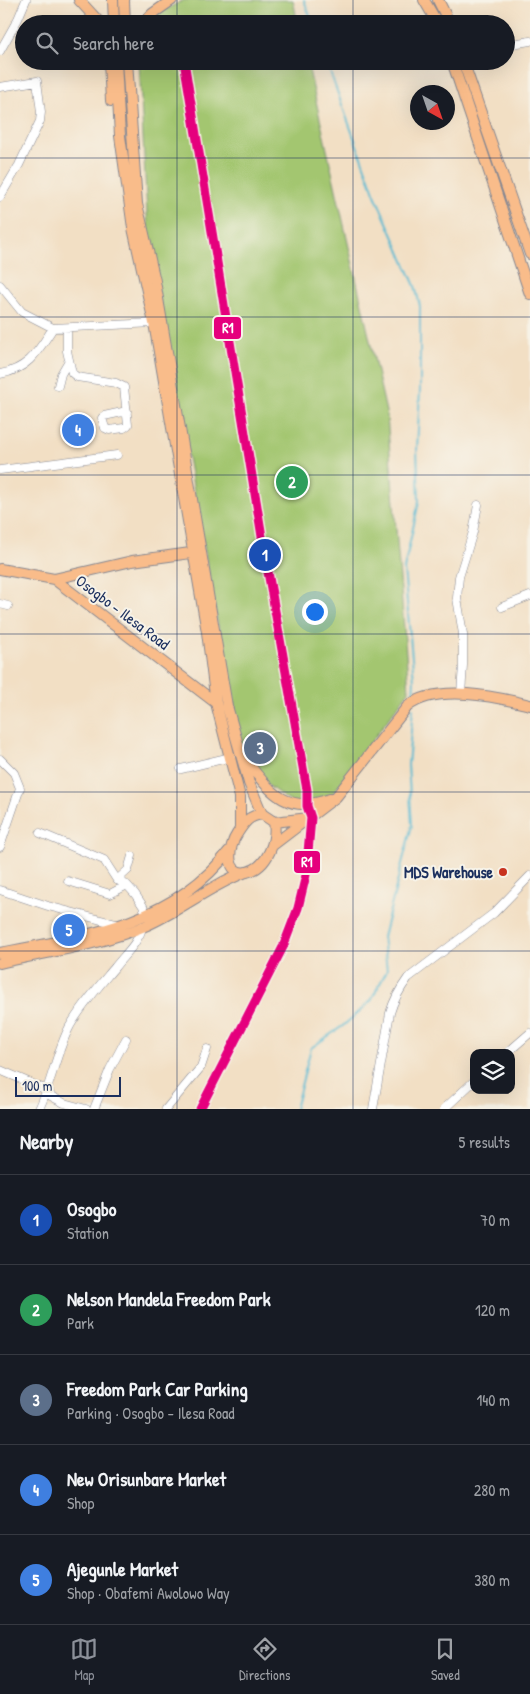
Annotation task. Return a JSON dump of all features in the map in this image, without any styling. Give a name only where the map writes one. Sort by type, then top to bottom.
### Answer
[{"type":"main road","points":[[80,0],[93,15]]},
{"type":"main road","points":[[113,0],[114,15]]},
{"type":"main road","points":[[124,0],[125,15]]},
{"type":"main road","points":[[152,15],[163,5],[172,0]]},
{"type":"main road","points":[[424,0],[433,15]]},
{"type":"main road","points":[[438,0],[446,15]]},
{"type":"main road","points":[[109,70],[112,115],[120,136]]},
{"type":"main road","points":[[116,70],[120,136],[133,228],[154,323],[227,706],[240,797],[240,829]]},
{"type":"main road","points":[[128,70],[137,204],[154,281],[197,552],[216,703],[235,755],[262,814],[274,822],[310,818]]},
{"type":"main road","points":[[133,135],[137,118],[134,70]]},
{"type":"main road","points":[[455,70],[530,294]]},
{"type":"main road","points":[[466,70],[530,254]]},
{"type":"main road","points":[[54,579],[132,561],[197,552]]},
{"type":"main road","name":"Osogbo - Ilesa Road","points":[[0,569],[54,579],[216,703]]},
{"type":"main road","points":[[0,963],[127,932],[143,926],[225,880],[246,872],[260,863],[274,845],[336,798],[413,703],[461,694],[500,698],[530,705]]},
{"type":"main road","points":[[235,755],[266,784],[295,804],[311,806],[336,798]]},
{"type":"main road","points":[[0,953],[122,926],[146,916],[190,890],[212,871],[229,850],[248,818],[262,814]]},
{"type":"main road","points":[[274,822],[276,836],[274,845]]},
{"type":"main road","points":[[229,850],[233,866],[238,870],[246,872]]},
{"type":"street","points":[[20,15],[26,0]]},
{"type":"street","points":[[0,52],[15,24]]},
{"type":"street","points":[[515,44],[530,41]]},
{"type":"street","points":[[0,87],[37,81],[42,112],[19,165],[0,197]]},
{"type":"street","points":[[0,285],[22,312],[53,328],[154,323]]},
{"type":"street","points":[[0,374],[24,366],[37,355],[53,328]]},
{"type":"street","points":[[67,328],[68,362],[72,373],[77,377],[121,384],[124,387],[127,411]]},
{"type":"street","points":[[58,386],[61,374],[68,362]]},
{"type":"street","points":[[0,470],[116,454]]},
{"type":"street","points":[[461,694],[463,650],[457,598],[459,577],[473,532],[478,505]]},
{"type":"street","points":[[502,607],[530,596]]},
{"type":"street","points":[[181,769],[235,755]]},
{"type":"street","points":[[0,758],[14,773],[20,788],[0,847]]},
{"type":"street","points":[[40,832],[104,860],[117,880],[127,885],[143,906],[146,916]]},
{"type":"street","points":[[117,880],[128,870],[132,856]]},
{"type":"street","points":[[373,1109],[390,1013],[393,1000],[400,989],[408,978],[494,913],[530,876]]},
{"type":"street","points":[[68,881],[110,894],[127,885]]},
{"type":"street","points":[[0,890],[48,906],[122,926]]},
{"type":"street","points":[[40,1109],[48,1092],[59,1052],[71,1025],[115,966],[139,939],[143,926]]},
{"type":"street","points":[[512,1049],[530,1033]]},
{"type":"street","points":[[94,1109],[110,1069],[126,1039]]},
{"type":"street","points":[[166,1109],[201,1067],[207,1049]]},
{"type":"street","points":[[0,1070],[48,1092],[64,1103],[86,1109]]},
{"type":"street","points":[[444,1109],[470,1085]]},
{"type":"green space","points":[[184,0],[293,0],[296,15],[158,15]]},
{"type":"green space","points":[[139,70],[309,70],[387,416],[409,691],[322,808],[300,809],[266,784],[240,749],[148,233]]},
{"type":"waterway","points":[[304,0],[310,15]]},
{"type":"waterway","points":[[329,70],[375,195],[415,286],[420,306],[420,390],[417,450],[419,501],[404,569],[414,680],[413,699]]},
{"type":"waterway","points":[[295,1109],[311,1048],[344,1025],[371,1001],[387,970],[383,937],[412,825],[408,765],[413,708]]},
{"type":"transit line","name":"R1","points":[[185,70],[265,555],[307,790],[307,806],[311,818],[306,875],[298,908],[283,947],[200,1109]]},
{"type":"place","name":"New Orisunbare Market","points":[[78,430]]},
{"type":"place","name":"Nelson Mandela Freedom Park","points":[[292,482]]},
{"type":"place","name":"Osogbo","points":[[265,555]]},
{"type":"place","name":"Freedom Park Car Parking","points":[[260,748]]},
{"type":"place","name":"MDS Warehouse","points":[[503,872]]},
{"type":"place","name":"Ajegunle Market","points":[[69,930]]}]
